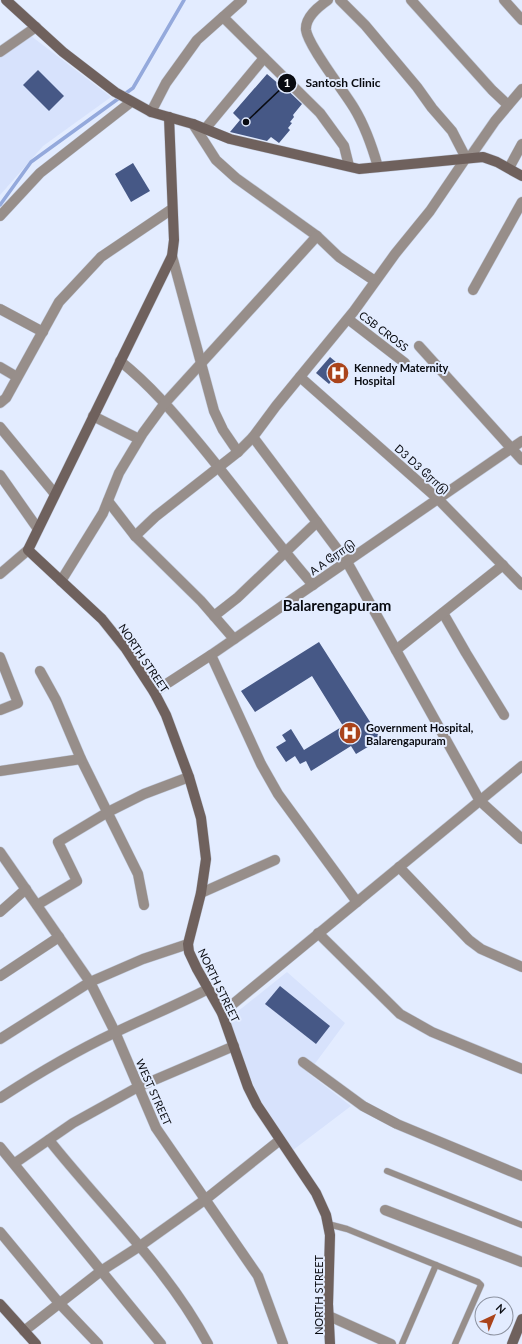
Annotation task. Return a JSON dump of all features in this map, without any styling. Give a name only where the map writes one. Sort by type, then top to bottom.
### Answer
[{"type":"street","points":[[6,0],[63,52],[115,92],[131,102],[151,112],[193,124],[230,139],[360,169],[468,157],[483,157],[509,168],[522,176]]},
{"type":"street","points":[[151,112],[166,83],[197,40],[242,0]]},
{"type":"street","points":[[328,0],[312,13],[306,22],[306,31],[311,44],[354,108],[369,137],[378,167]]},
{"type":"street","points":[[340,0],[365,25],[417,87],[432,108],[452,131],[468,157]]},
{"type":"street","points":[[411,0],[492,90],[508,105]]},
{"type":"street","points":[[504,0],[522,20]]},
{"type":"street","points":[[223,17],[320,113],[344,146],[349,166]]},
{"type":"street","points":[[0,52],[36,27]]},
{"type":"street","points":[[205,129],[264,58]]},
{"type":"street","points":[[135,536],[155,517],[238,452],[253,437],[348,319],[430,211],[468,157],[522,89]]},
{"type":"street","points":[[0,216],[40,172],[131,102]]},
{"type":"street","points":[[0,574],[28,550],[172,256],[174,240],[169,117]]},
{"type":"street","points":[[193,124],[216,160],[236,178],[317,236],[339,257],[375,282]]},
{"type":"street","points":[[509,168],[522,144]]},
{"type":"street","points":[[473,290],[522,202]]},
{"type":"street","points":[[0,403],[6,398],[59,302],[101,257],[172,209]]},
{"type":"street","points":[[60,581],[90,534],[108,501],[119,473],[165,403],[317,236]]},
{"type":"street","points":[[172,256],[214,411],[223,430],[238,452]]},
{"type":"street","points":[[0,309],[43,332]]},
{"type":"street","name":"CSB CROSS","points":[[348,319],[405,363]]},
{"type":"street","points":[[419,346],[522,460]]},
{"type":"street","points":[[120,361],[137,375],[165,403],[313,585]]},
{"type":"street","points":[[0,367],[17,377]]},
{"type":"street","name":"D3 D3 ரோடு","points":[[300,377],[438,499],[522,584]]},
{"type":"street","points":[[93,416],[140,439]]},
{"type":"street","points":[[0,427],[55,494]]},
{"type":"street","points":[[253,437],[347,562],[480,801],[522,839]]},
{"type":"street","name":"A A ரோடு","points":[[154,692],[211,656],[522,441]]},
{"type":"street","points":[[0,475],[38,529]]},
{"type":"street","points":[[108,501],[135,536],[214,616],[234,639]]},
{"type":"street","points":[[214,616],[237,598],[317,522]]},
{"type":"street","name":"NORTH STREET","points":[[28,550],[102,619],[126,649],[154,692],[166,715],[189,777],[201,818],[206,859],[201,894],[188,944],[189,952],[222,1013],[248,1087],[257,1105],[316,1193],[326,1215],[330,1235],[330,1344]]},
{"type":"street","points":[[396,650],[503,564]]},
{"type":"street","points":[[443,613],[466,654],[504,714]]},
{"type":"street","points":[[211,656],[261,764],[278,794],[357,902]]},
{"type":"street","points":[[0,657],[18,703],[0,710]]},
{"type":"street","points":[[40,671],[56,700],[81,759],[138,874],[144,905]]},
{"type":"street","points":[[0,771],[81,759]]},
{"type":"street","points":[[222,1013],[522,766]]},
{"type":"street","points":[[37,905],[78,880],[58,842],[108,812],[144,794],[189,777]]},
{"type":"street","name":"WEST STREET","points":[[0,852],[90,982],[115,1032],[156,1128],[258,1276],[283,1344]]},
{"type":"street","points":[[201,894],[275,860]]},
{"type":"street","points":[[399,867],[469,940],[481,949],[522,967]]},
{"type":"street","points":[[0,912],[26,889]]},
{"type":"street","points":[[318,933],[400,1014],[432,1032],[522,1069]]},
{"type":"street","points":[[0,976],[59,937]]},
{"type":"street","points":[[0,1039],[90,982],[143,959],[188,944]]},
{"type":"street","points":[[0,1098],[46,1068],[115,1032],[171,1008],[208,989]]},
{"type":"street","points":[[15,1163],[73,1123],[138,1087],[234,1046]]},
{"type":"street","points":[[303,1062],[363,1106],[397,1124],[522,1176]]},
{"type":"street","points":[[49,1140],[77,1175],[140,1246],[172,1286],[198,1325],[208,1344]]},
{"type":"street","points":[[24,1331],[101,1270],[140,1246],[206,1199],[280,1140]]},
{"type":"street","points":[[0,1147],[15,1163],[161,1344]]},
{"type":"street","points":[[385,1210],[522,1262]]},
{"type":"street","points":[[0,1232],[59,1303],[98,1344]]},
{"type":"street","points":[[0,1304],[36,1344]]},
{"type":"street","points":[[329,1316],[391,1344]]},
{"type":"street","points":[[512,1344],[522,1318]]},
{"type":"lane","points":[[387,1171],[522,1226]]},
{"type":"lane","points":[[328,1224],[347,1229],[481,1285],[455,1344]]},
{"type":"lane","points":[[402,1344],[436,1265]]},
{"type":"shaded area","points":[[31,36],[111,97],[43,146],[0,195],[0,56]]},
{"type":"shaded area","points":[[287,972],[345,1023],[308,1073],[351,1106],[293,1150],[258,1096],[229,1024],[232,1016]]},
{"type":"building","points":[[38,70],[64,96],[49,111],[23,85]]},
{"type":"building","points":[[267,74],[280,85],[281,84],[302,104],[293,115],[294,117],[290,122],[292,123],[288,128],[290,130],[279,143],[271,137],[267,141],[230,132],[240,120],[233,113]]},
{"type":"building","points":[[133,163],[150,191],[131,202],[115,174]]},
{"type":"building","points":[[330,357],[343,368],[329,384],[316,373]]},
{"type":"building","points":[[319,642],[381,739],[356,754],[351,746],[311,771],[306,761],[300,764],[295,756],[286,762],[276,747],[286,741],[282,735],[291,729],[304,750],[343,726],[312,676],[255,712],[241,691]]},
{"type":"building","points":[[280,986],[330,1026],[316,1044],[265,1004]]},
{"type":"waterway","points":[[0,205],[31,162],[133,88],[184,0]]},
{"type":"place","name":"Santosh Clinic","points":[[246,122]]},
{"type":"place","name":"Kennedy Maternity Hospital","points":[[338,373]]},
{"type":"place","name":"Government Hospital, Balarengapuram","points":[[350,733]]},
{"type":"district","name":"Balarengapuram","points":[[337,605]]}]
